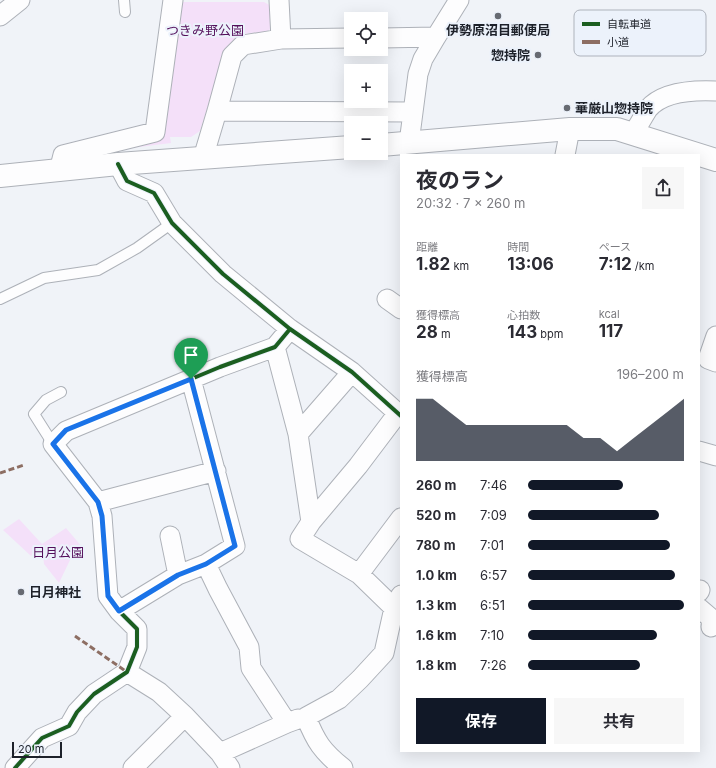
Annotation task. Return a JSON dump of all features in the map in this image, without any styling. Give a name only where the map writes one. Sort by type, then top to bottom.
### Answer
[{"type":"street","points":[[0,16],[20,0]]},
{"type":"street","points":[[59,171],[63,155],[155,132],[173,0]]},
{"type":"street","points":[[279,0],[281,39]]},
{"type":"street","points":[[409,142],[418,74],[423,59],[459,0]]},
{"type":"street","points":[[388,38],[436,37]]},
{"type":"street","points":[[203,158],[232,56],[243,45],[281,39],[344,38]]},
{"type":"street","points":[[633,134],[649,109],[659,100],[680,93],[716,91]]},
{"type":"street","points":[[217,111],[413,112]]},
{"type":"street","points":[[565,154],[570,129]]},
{"type":"street","points":[[388,144],[570,129],[617,129],[697,154]]},
{"type":"street","points":[[0,176],[118,164],[344,148]]},
{"type":"street","points":[[700,155],[716,160]]},
{"type":"street","points":[[118,164],[127,181],[154,193],[172,223],[223,274],[290,329],[352,372],[399,414],[311,522],[300,540],[359,574],[398,601],[384,653],[360,679],[339,698],[306,717],[287,723],[225,760],[185,716],[159,692],[127,672]]},
{"type":"street","points":[[15,768],[42,738],[69,726],[77,712],[94,694],[127,672],[137,647],[137,629],[119,611],[108,596],[102,516],[98,502],[53,444],[66,430],[191,379],[275,347],[290,329]]},
{"type":"street","points":[[716,336],[708,359],[716,362]]},
{"type":"street","points":[[275,347],[298,434],[311,522]]},
{"type":"street","points":[[298,434],[352,372]]},
{"type":"street","points":[[119,611],[178,575],[206,564],[235,546],[191,379]]},
{"type":"street","points":[[700,450],[716,456]]},
{"type":"street","points":[[98,502],[216,471]]},
{"type":"street","points":[[359,574],[400,519]]},
{"type":"street","points":[[170,536],[178,575]]},
{"type":"street","points":[[206,564],[221,581],[218,589],[248,634],[251,668],[287,723]]},
{"type":"street","points":[[700,609],[712,619],[709,626]]},
{"type":"street","points":[[133,768],[185,716]]},
{"type":"street","points":[[306,717],[315,740],[330,758],[343,768]]},
{"type":"lane","points":[[124,0],[125,12]]},
{"type":"lane","points":[[0,300],[44,278],[98,270],[137,248],[172,223]]},
{"type":"lane","points":[[53,444],[34,414],[46,400],[61,392]]},
{"type":"green space","name":"つきみ野公園","points":[[180,2],[264,2],[271,6],[273,27],[270,30],[263,32],[249,33],[239,36],[231,42],[225,50],[200,131],[191,137],[170,137],[171,143],[123,149],[162,134]]},
{"type":"green space","name":"日月公園","points":[[19,519],[42,544],[66,528],[83,548],[70,560],[59,583],[44,564],[43,554],[37,549],[31,556],[3,530]]},
{"type":"marked path","points":[[0,473],[24,465]]},
{"type":"marked path","points":[[75,636],[127,672]]},
{"type":"cycle path","points":[[118,164],[127,181],[154,193],[172,223],[223,274],[290,329],[352,372],[400,415]]},
{"type":"cycle path","points":[[15,768],[42,738],[69,726],[77,712],[94,694],[127,672],[137,647],[137,629],[119,611],[108,596],[102,516],[98,502],[53,444],[66,431],[220,367],[275,347],[290,329]]},
{"type":"place","name":"伊勢原沼目郵便局","points":[[498,16]]},
{"type":"place","name":"惣持院","points":[[538,55]]},
{"type":"place","name":"華厳山惣持院","points":[[567,108]]},
{"type":"place","name":"日月神社","points":[[21,592]]},
{"type":"route","points":[[191,379],[235,546],[206,564],[178,575],[119,611],[108,596],[102,516],[98,502],[53,444],[66,430],[191,379]]}]
